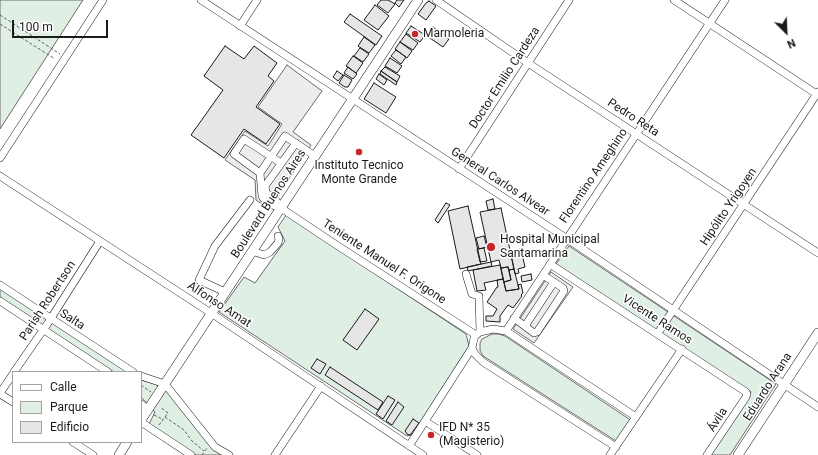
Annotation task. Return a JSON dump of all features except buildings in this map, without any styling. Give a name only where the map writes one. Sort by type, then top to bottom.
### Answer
[{"type":"main road","name":"Boulevard Buenos Aires","points":[[144,407],[155,399],[418,0]]},
{"type":"main road","name":"Eduardo Arana","points":[[738,455],[818,333]]},
{"type":"main road","points":[[119,455],[126,443]]},
{"type":"street","points":[[0,158],[103,0]]},
{"type":"street","name":"General Carlos Alvear","points":[[201,0],[566,238],[818,407]]},
{"type":"street","points":[[240,26],[257,0]]},
{"type":"street","name":"Pedro Reta","points":[[436,0],[528,63],[818,253]]},
{"type":"street","name":"Doctor Emilio Cardeza","points":[[459,169],[569,0]]},
{"type":"street","points":[[674,0],[818,94]]},
{"type":"street","name":"Florentino Ameghino","points":[[506,331],[566,238],[725,0]]},
{"type":"street","name":"Hipólito Yrigoyen","points":[[658,333],[818,94]]},
{"type":"street","points":[[281,208],[272,205],[262,196],[260,173],[271,156],[285,136],[315,156]]},
{"type":"street","points":[[260,173],[234,154],[244,139],[281,163]]},
{"type":"street","points":[[281,208],[275,199],[266,193],[266,186],[296,143]]},
{"type":"street","name":"Alfonso Amat","points":[[0,176],[211,313],[423,455]]},
{"type":"street","points":[[225,292],[199,280],[215,246],[250,200]]},
{"type":"street","name":"Teniente Manuel F. Origone","points":[[281,208],[335,244],[478,333]]},
{"type":"street","points":[[252,252],[264,255],[270,252],[278,242],[278,236]]},
{"type":"street","name":"Parish Robertson","points":[[15,371],[100,241]]},
{"type":"street","name":"Vicente Ramos","points":[[550,264],[658,333],[746,392],[746,397]]},
{"type":"street","points":[[409,446],[472,348],[474,338],[478,333],[482,295],[472,294],[466,274]]},
{"type":"street","points":[[514,318],[534,333],[537,332],[542,325],[564,290],[543,275]]},
{"type":"street","points":[[525,326],[554,282]]},
{"type":"street","name":"Salta","points":[[0,285],[50,319],[132,371]]},
{"type":"street","name":"Salta","points":[[0,301],[107,371]]},
{"type":"street","points":[[478,333],[493,329],[506,331],[636,417]]},
{"type":"street","points":[[472,348],[475,354],[483,362],[616,447]]},
{"type":"street","points":[[610,455],[682,349]]},
{"type":"street","name":"Parish Robertson","points":[[0,393],[12,376]]},
{"type":"street","points":[[142,376],[165,384],[215,446],[229,455]]},
{"type":"street","points":[[276,455],[321,386]]},
{"type":"street","points":[[0,393],[12,401]]},
{"type":"street","name":"Ávila","points":[[708,455],[746,397]]},
{"type":"street","points":[[425,421],[477,455]]},
{"type":"street","points":[[142,422],[191,455]]},
{"type":"street","points":[[75,443],[93,455]]},
{"type":"path","points":[[0,15],[64,60]]},
{"type":"path","points":[[0,24],[64,60]]},
{"type":"path","points":[[142,387],[168,413],[154,431]]},
{"type":"path","points":[[144,407],[162,420]]},
{"type":"path","points":[[164,417],[184,430],[192,442],[204,451]]},
{"type":"path","points":[[202,455],[206,448],[210,450]]},
{"type":"green space","points":[[0,0],[83,0],[0,129]]},
{"type":"green space","points":[[286,215],[466,334],[469,346],[412,435],[407,436],[219,312],[244,277],[255,283],[285,241],[278,227]]},
{"type":"green space","points":[[569,246],[776,384],[730,455],[710,455],[751,392],[556,264]]},
{"type":"green space","points":[[0,288],[126,371],[112,371],[0,297]]},
{"type":"green space","points":[[492,334],[505,336],[629,419],[630,420],[616,441],[483,356],[480,351],[480,343],[482,339]]},
{"type":"green space","points":[[142,380],[155,384],[168,392],[225,455],[196,455],[149,424],[155,412],[142,398]]},
{"type":"shaded area","points":[[287,65],[322,91],[293,132],[311,145],[269,209],[256,200],[255,180],[225,160],[245,131],[268,146],[282,124],[258,107]]},
{"type":"shaded area","points":[[551,272],[573,287],[534,343],[513,329]]},
{"type":"place","name":"Marmoleria","points":[[415,34]]},
{"type":"place","name":"Instituto Tecnico Monte Grande","points":[[359,152]]},
{"type":"place","name":"Hospital Municipal Santamarina","points":[[491,247]]},
{"type":"place","name":"IFD N* 35 (Magisterio)","points":[[431,435]]}]
